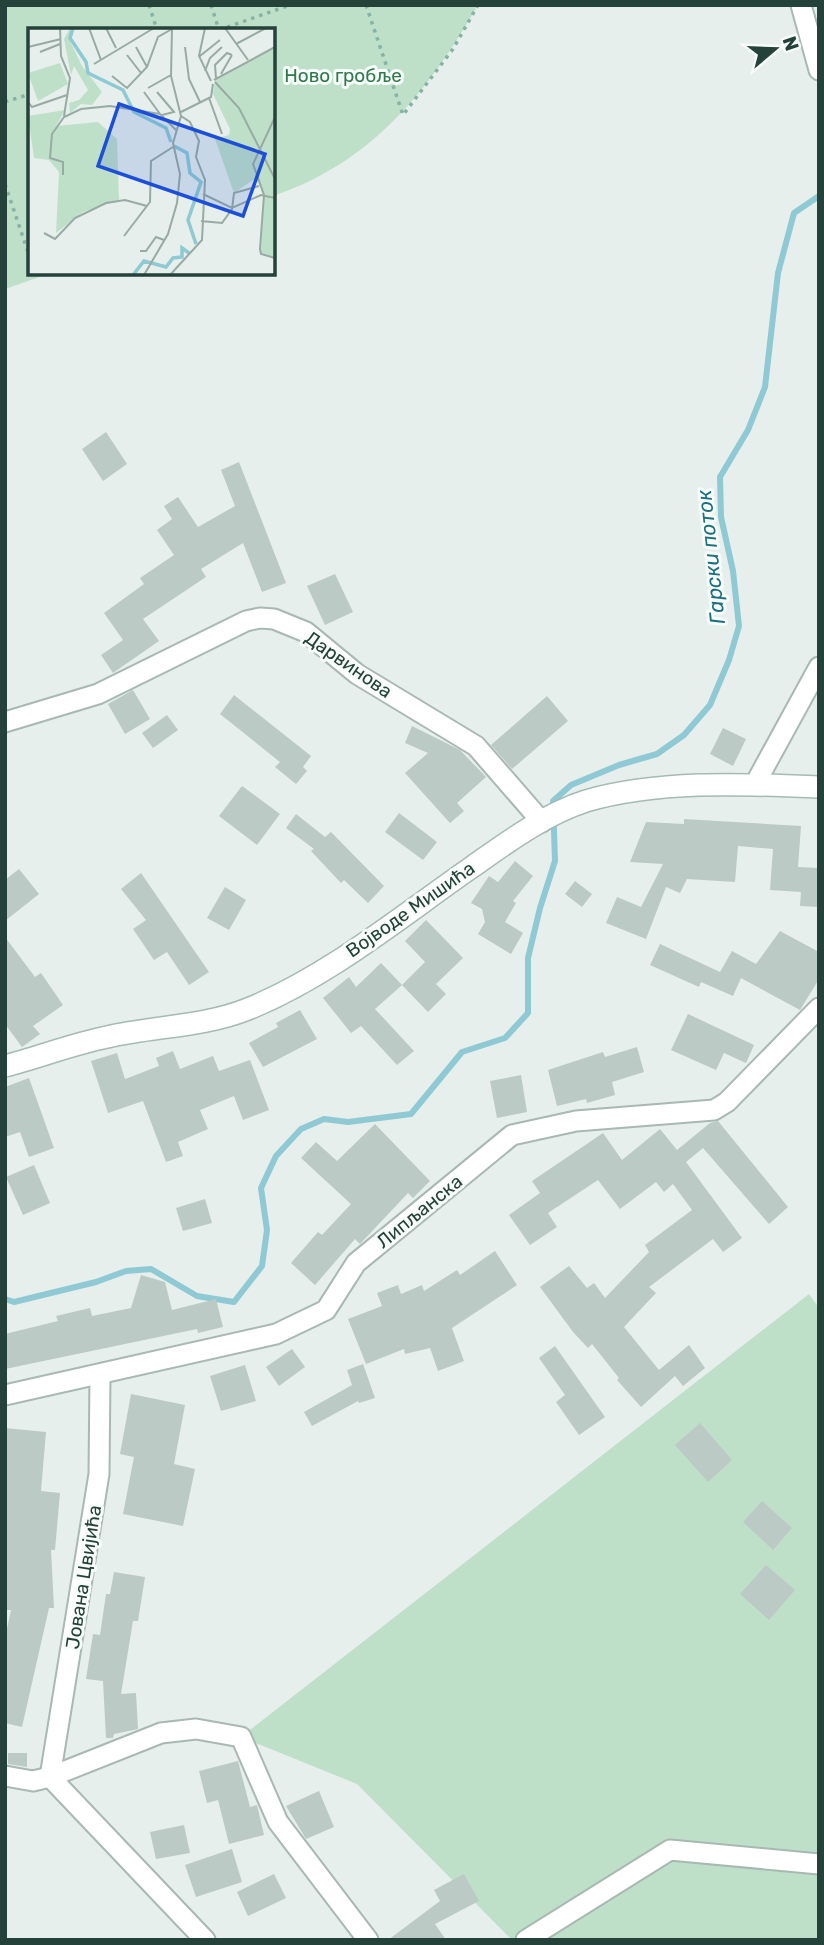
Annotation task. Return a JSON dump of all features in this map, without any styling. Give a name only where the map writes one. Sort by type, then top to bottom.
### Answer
[{"type":"street","points":[[801,5],[819,70]]},
{"type":"street","name":"Дарвинова","points":[[5,722],[98,694],[246,621],[274,619],[306,632],[357,674],[476,746],[535,826]]},
{"type":"street","points":[[755,784],[819,667]]},
{"type":"street","name":"Војводе Мишића","points":[[5,1066],[107,1037],[190,1024],[246,1010],[299,984],[535,826],[585,802],[624,793],[755,784],[819,787]]},
{"type":"street","name":"Липљанска","points":[[5,1395],[276,1335],[326,1310],[356,1263],[512,1135],[576,1121],[714,1110],[727,1102],[819,1008]]},
{"type":"street","name":"Јована Цвијића","points":[[50,1777],[99,1474],[100,1376]]},
{"type":"street","points":[[5,1776],[33,1782],[161,1733],[196,1730],[241,1737],[278,1822],[368,1940]]},
{"type":"street","points":[[50,1777],[205,1940]]},
{"type":"street","points":[[526,1940],[670,1850],[819,1864]]},
{"type":"path","points":[[149,5],[156,28]]},
{"type":"path","points":[[211,5],[218,28]]},
{"type":"path","points":[[225,28],[290,5]]},
{"type":"path","points":[[366,5],[403,114],[453,49],[478,5]]},
{"type":"path","points":[[5,102],[28,95]]},
{"type":"path","points":[[5,184],[28,252]]},
{"type":"green space","name":"Ново гробље","points":[[5,5],[478,5],[439,67],[394,121],[368,144],[339,164],[308,182],[275,195],[275,28],[28,28],[28,275],[45,275],[5,289]]},
{"type":"green space","points":[[809,1294],[819,1308],[819,1940],[512,1940],[357,1784],[241,1737]]},
{"type":"building","points":[[106,432],[127,464],[103,481],[82,449]]},
{"type":"building","points":[[239,462],[286,583],[262,592],[243,543],[201,569],[206,577],[143,619],[159,641],[113,673],[101,655],[123,640],[104,613],[144,584],[140,578],[174,555],[157,530],[172,519],[164,506],[178,497],[198,527],[235,506],[221,470]]},
{"type":"building","points":[[335,574],[353,612],[325,625],[307,586]]},
{"type":"building","points":[[133,690],[150,719],[125,734],[108,704]]},
{"type":"building","points":[[234,695],[311,756],[303,767],[307,771],[296,784],[275,767],[280,762],[220,714]]},
{"type":"building","points":[[547,696],[568,721],[512,769],[491,745]]},
{"type":"building","points":[[167,715],[178,730],[153,748],[142,733]]},
{"type":"building","points":[[412,726],[460,750],[486,777],[457,803],[464,811],[450,823],[405,773],[428,753],[405,743]]},
{"type":"building","points":[[723,728],[746,739],[733,766],[710,754]]},
{"type":"building","points":[[242,786],[280,814],[257,845],[219,816]]},
{"type":"building","points":[[399,813],[437,842],[423,860],[385,832]]},
{"type":"building","points":[[296,814],[325,837],[331,832],[384,886],[368,903],[344,880],[341,883],[311,851],[314,849],[286,828]]},
{"type":"building","points":[[684,819],[801,826],[798,867],[819,868],[819,907],[800,906],[801,892],[770,890],[773,849],[738,846],[735,882],[687,879],[680,893],[666,887],[646,939],[606,923],[617,897],[641,907],[663,864],[630,862],[646,822],[684,824]]},
{"type":"building","points":[[515,861],[533,876],[513,901],[516,903],[505,922],[523,933],[511,954],[478,934],[485,922],[482,909],[471,903],[489,876],[498,882]]},
{"type":"building","points":[[19,869],[39,894],[5,921],[5,880]]},
{"type":"building","points":[[141,873],[209,972],[189,985],[167,952],[154,960],[133,929],[146,920],[121,889]]},
{"type":"building","points":[[575,881],[592,894],[582,907],[565,894]]},
{"type":"building","points":[[225,887],[246,900],[229,930],[207,918]]},
{"type":"building","points":[[426,920],[463,958],[436,984],[446,994],[428,1012],[402,985],[425,962],[405,941]]},
{"type":"building","points":[[780,931],[819,952],[819,979],[800,1010],[741,978],[733,996],[701,982],[699,987],[650,965],[660,944],[720,972],[732,951],[756,964]]},
{"type":"building","points":[[5,937],[35,977],[41,973],[63,1005],[33,1026],[40,1034],[22,1047],[5,1024]]},
{"type":"building","points":[[381,963],[402,985],[375,1009],[414,1051],[397,1065],[361,1026],[351,1033],[323,998],[349,977],[356,987]]},
{"type":"building","points":[[300,1010],[317,1039],[263,1067],[249,1043],[278,1027],[276,1023]]},
{"type":"building","points":[[688,1014],[754,1045],[746,1063],[724,1053],[716,1070],[671,1050]]},
{"type":"building","points":[[637,1047],[644,1072],[612,1082],[615,1095],[587,1103],[586,1099],[557,1106],[548,1070],[603,1052],[605,1057]]},
{"type":"building","points":[[173,1051],[180,1069],[213,1056],[219,1071],[250,1060],[269,1110],[243,1120],[234,1096],[200,1110],[208,1129],[178,1142],[183,1156],[166,1162],[143,1101],[108,1113],[91,1061],[117,1053],[125,1079],[159,1066],[156,1058]]},
{"type":"building","points":[[521,1075],[527,1112],[497,1118],[490,1081]]},
{"type":"building","points":[[29,1078],[54,1148],[29,1157],[20,1132],[5,1137],[5,1087]]},
{"type":"building","points":[[718,1121],[788,1207],[769,1224],[703,1148],[686,1162],[742,1238],[723,1252],[713,1239],[649,1287],[656,1293],[624,1327],[659,1370],[689,1345],[705,1368],[683,1386],[675,1376],[641,1407],[617,1380],[619,1378],[592,1344],[588,1348],[573,1332],[540,1287],[569,1266],[587,1288],[594,1283],[605,1298],[649,1252],[645,1245],[692,1210],[673,1184],[664,1192],[656,1182],[620,1209],[598,1180],[548,1213],[557,1227],[530,1245],[509,1215],[540,1193],[532,1181],[603,1133],[622,1160],[660,1129],[677,1150],[710,1123]]},
{"type":"building","points":[[375,1124],[430,1181],[413,1198],[408,1193],[360,1244],[355,1239],[315,1285],[291,1263],[318,1232],[322,1235],[351,1204],[301,1158],[316,1142],[337,1161]]},
{"type":"building","points":[[34,1165],[50,1203],[23,1215],[6,1177]]},
{"type":"building","points":[[205,1199],[212,1223],[183,1231],[176,1208]]},
{"type":"building","points":[[495,1251],[517,1285],[452,1328],[464,1361],[438,1371],[430,1348],[405,1354],[404,1349],[366,1364],[348,1319],[382,1306],[377,1293],[398,1285],[401,1294],[422,1285],[424,1291],[457,1270],[460,1275]]},
{"type":"building","points":[[141,1275],[165,1282],[172,1310],[216,1299],[223,1327],[198,1333],[197,1329],[5,1369],[5,1334],[58,1321],[56,1316],[90,1308],[92,1316],[131,1308]]},
{"type":"building","points":[[555,1346],[605,1417],[579,1435],[556,1402],[565,1395],[539,1358]]},
{"type":"building","points":[[292,1349],[305,1367],[279,1386],[266,1367]]},
{"type":"building","points":[[363,1364],[375,1398],[359,1403],[358,1401],[312,1426],[304,1412],[352,1385],[347,1370]]},
{"type":"building","points":[[245,1365],[256,1401],[221,1411],[210,1376]]},
{"type":"building","points":[[131,1394],[185,1405],[174,1464],[195,1469],[183,1526],[123,1514],[134,1457],[120,1454]]},
{"type":"building","points":[[700,1423],[732,1460],[708,1482],[675,1445]]},
{"type":"building","points":[[5,1428],[46,1432],[41,1491],[60,1493],[55,1550],[51,1550],[54,1608],[49,1608],[22,1727],[5,1723],[5,1638],[11,1610],[5,1610]]},
{"type":"building","points":[[762,1501],[792,1528],[773,1550],[743,1522]]},
{"type":"building","points":[[766,1565],[795,1590],[769,1620],[740,1594]]},
{"type":"building","points":[[114,1572],[145,1577],[138,1621],[133,1621],[121,1694],[136,1693],[138,1729],[106,1738],[103,1681],[86,1679],[93,1634],[100,1635],[106,1594],[110,1594]]},
{"type":"building","points":[[8,1753],[27,1753],[27,1767],[8,1764]]},
{"type":"building","points":[[238,1761],[250,1807],[257,1805],[264,1835],[229,1844],[218,1800],[207,1803],[199,1771]]},
{"type":"building","points":[[319,1791],[334,1827],[306,1839],[286,1806]]},
{"type":"building","points":[[184,1825],[190,1853],[156,1859],[150,1832]]},
{"type":"building","points":[[232,1849],[242,1882],[196,1897],[185,1865]]},
{"type":"building","points":[[274,1874],[286,1898],[248,1916],[237,1892]]},
{"type":"building","points":[[464,1874],[479,1901],[435,1924],[446,1940],[388,1940],[440,1901],[434,1890]]},
{"type":"waterway","name":"Гарски поток","points":[[5,1299],[14,1302],[96,1282],[126,1271],[151,1269],[197,1296],[234,1302],[262,1266],[267,1230],[261,1188],[276,1156],[301,1129],[324,1119],[348,1122],[411,1114],[462,1052],[505,1038],[528,1013],[528,958],[555,861],[553,801],[571,785],[619,765],[657,754],[684,735],[710,705],[729,660],[739,626],[733,571],[721,517],[720,477],[748,430],[765,387],[778,273],[794,213],[819,196]]}]
